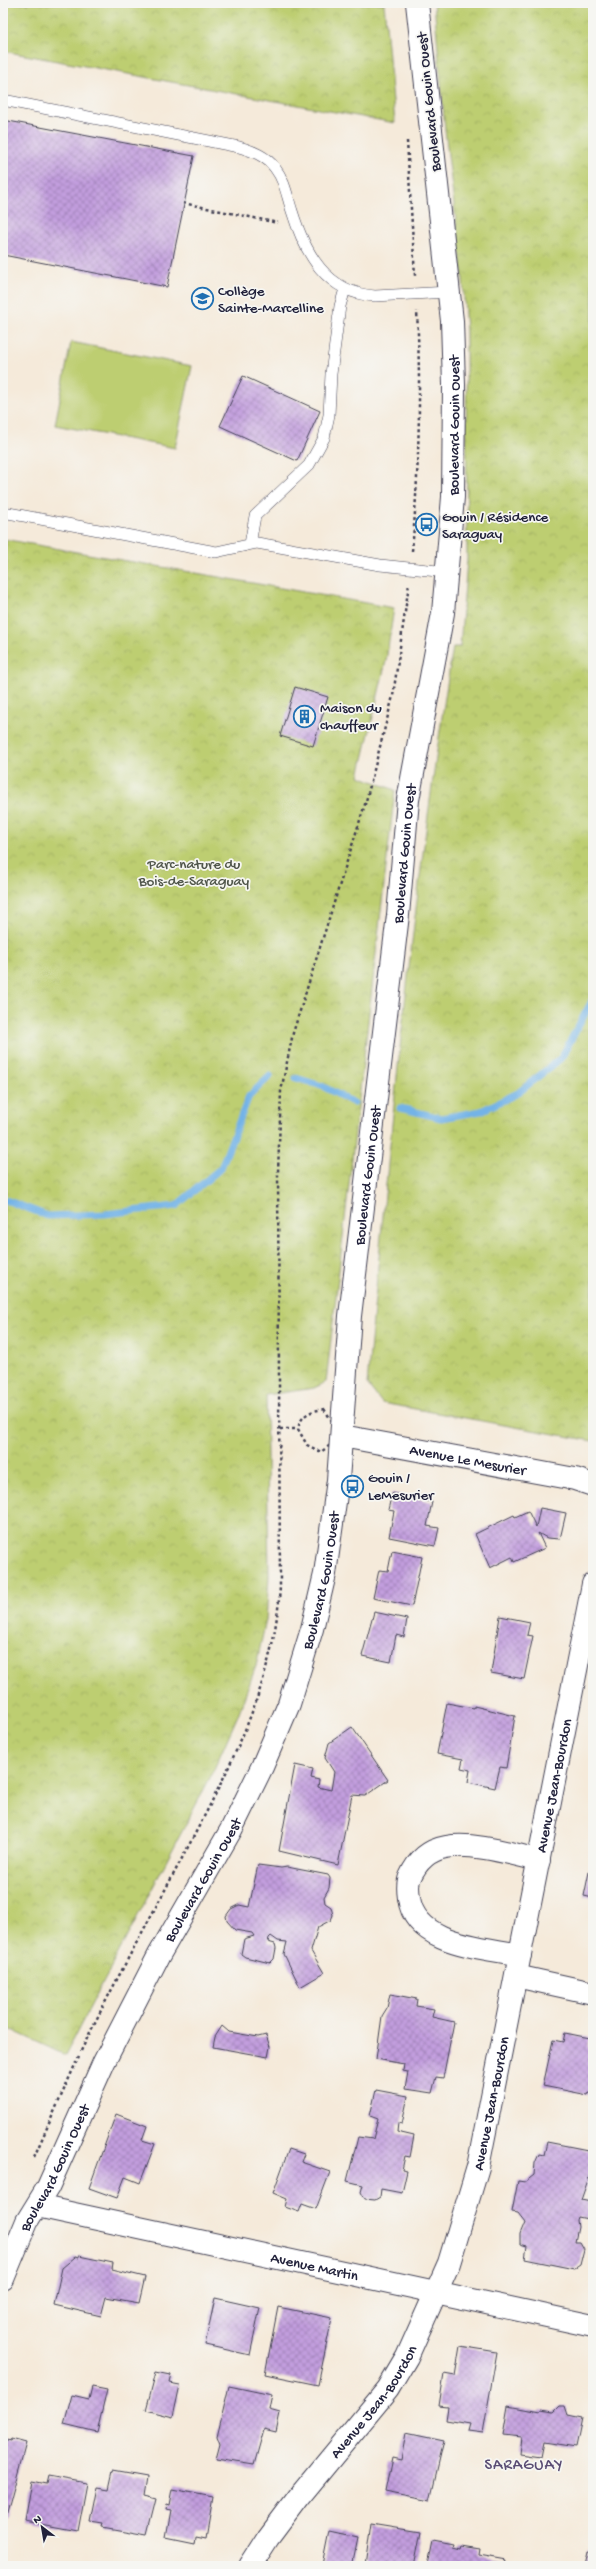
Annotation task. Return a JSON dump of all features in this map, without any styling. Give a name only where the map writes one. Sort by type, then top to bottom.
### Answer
[{"type":"street","name":"Boulevard Gouin Ouest","points":[[3,2279],[27,2221],[48,2187],[104,2062],[159,1955],[231,1830],[280,1726],[320,1598],[331,1536],[342,1436],[350,1316],[397,923],[408,800],[442,620],[452,497],[454,412],[449,292],[418,3]]},
{"type":"street","name":"Avenue Le Mesurier","points":[[342,1436],[567,1477],[593,1485]]},
{"type":"street","name":"Avenue Jean-Bourdon","points":[[250,2566],[294,2503],[388,2390],[407,2357],[450,2263],[473,2190],[593,1584]]},
{"type":"street","points":[[520,1955],[468,1944],[432,1932],[421,1924],[414,1914],[409,1902],[409,1879],[423,1858],[431,1851],[446,1847],[470,1847],[539,1860]]},
{"type":"street","points":[[516,1976],[593,1993]]},
{"type":"street","name":"Avenue Martin","points":[[36,2206],[593,2326]]},
{"type":"lane","points":[[3,100],[239,147],[258,153],[275,168],[282,178],[298,231],[311,257],[321,270],[345,289],[363,295],[375,296],[449,292]]},
{"type":"lane","points":[[250,544],[255,516],[309,465],[324,438],[329,415],[331,374],[340,306],[345,289]]},
{"type":"lane","points":[[3,512],[216,552],[250,544],[261,544],[380,565],[447,572]]},
{"type":"path","name":"Boulevard Gouin Ouest","points":[[407,138],[415,280]]},
{"type":"path","points":[[183,203],[274,224]]},
{"type":"path","points":[[413,535],[419,414],[417,314]]},
{"type":"path","name":"Boulevard Gouin Ouest","points":[[33,2160],[87,2039],[229,1768],[258,1700],[274,1645],[279,1609],[280,1429],[278,1172],[283,1074],[309,977],[376,761],[393,696],[406,608]]},
{"type":"path","points":[[321,1452],[306,1445],[298,1429],[301,1419],[306,1414],[324,1409]]},
{"type":"path","points":[[280,1429],[298,1429]]},
{"type":"green space","points":[[3,3],[384,3],[395,123],[3,51]]},
{"type":"green space","points":[[434,3],[593,3],[593,1441],[382,1403],[367,1384],[394,1107],[414,923],[453,647],[460,647],[467,560],[466,333],[463,279],[445,130]]},
{"type":"green space","points":[[71,342],[192,366],[175,448],[55,425]]},
{"type":"green space","name":"Parc-nature du Bois-de-Saraguay","points":[[3,539],[394,608],[386,661],[359,776],[395,790],[326,1382],[314,1388],[266,1395],[269,1576],[266,1620],[256,1666],[238,1715],[211,1776],[65,2055],[3,2026]]},
{"type":"building","points":[[3,120],[194,156],[167,287],[3,255]]},
{"type":"building","points":[[243,376],[320,411],[297,461],[220,426]]},
{"type":"building","name":"Maison du chauffeur","points":[[295,687],[328,697],[313,746],[280,736]]},
{"type":"building","points":[[392,1493],[432,1502],[427,1526],[439,1528],[435,1546],[389,1537],[394,1511],[388,1510]]},
{"type":"building","points":[[540,1508],[566,1513],[560,1539],[547,1538],[538,1533],[545,1548],[514,1562],[512,1557],[490,1568],[475,1534],[514,1515],[515,1517],[528,1511],[536,1527]]},
{"type":"building","points":[[392,1551],[422,1557],[412,1606],[373,1598],[379,1570],[388,1571]]},
{"type":"building","points":[[374,1612],[407,1619],[404,1637],[396,1635],[391,1662],[362,1656]]},
{"type":"building","points":[[500,1616],[530,1622],[527,1635],[533,1636],[524,1679],[491,1673]]},
{"type":"building","points":[[447,1703],[474,1708],[474,1706],[515,1716],[506,1768],[500,1767],[495,1788],[468,1782],[470,1770],[461,1768],[463,1759],[437,1754]]},
{"type":"building","points":[[352,1727],[388,1780],[365,1796],[352,1795],[338,1865],[279,1851],[295,1765],[313,1769],[311,1778],[319,1780],[318,1787],[331,1790],[334,1772],[325,1758],[329,1743]]},
{"type":"building","points":[[258,1865],[281,1868],[287,1867],[328,1875],[330,1878],[329,1888],[324,1897],[325,1903],[331,1907],[333,1915],[331,1920],[318,1927],[311,1951],[324,1973],[300,1987],[284,1954],[287,1942],[278,1941],[271,1936],[269,1938],[268,1942],[275,1944],[276,1948],[274,1959],[270,1963],[245,1957],[241,1954],[244,1939],[254,1936],[252,1933],[235,1930],[227,1921],[226,1916],[231,1909],[239,1905],[249,1907]]},
{"type":"building","points":[[589,1872],[593,1873],[593,1898],[584,1896]]},
{"type":"building","points":[[390,1994],[417,1999],[416,2006],[434,2009],[432,2017],[454,2022],[443,2078],[436,2077],[432,2093],[405,2089],[408,2072],[403,2071],[404,2064],[376,2059],[382,2016],[387,2008]]},
{"type":"building","points":[[222,2026],[229,2032],[258,2037],[266,2035],[270,2047],[268,2057],[213,2047],[215,2037]]},
{"type":"building","points":[[565,2033],[590,2038],[588,2048],[593,2049],[593,2094],[589,2093],[588,2095],[543,2086],[553,2040],[563,2042]]},
{"type":"building","points":[[376,2090],[408,2096],[402,2124],[398,2123],[397,2132],[414,2136],[410,2157],[405,2156],[402,2170],[407,2171],[402,2193],[381,2189],[380,2197],[375,2200],[365,2199],[361,2192],[363,2185],[347,2181],[358,2137],[373,2139],[378,2119],[370,2116]]},
{"type":"building","points":[[116,2114],[147,2126],[142,2140],[155,2144],[140,2183],[125,2177],[117,2198],[89,2188]]},
{"type":"building","points":[[547,2142],[593,2151],[593,2178],[589,2177],[581,2200],[591,2202],[588,2219],[578,2217],[577,2220],[578,2227],[575,2242],[580,2242],[584,2249],[580,2265],[574,2269],[525,2259],[527,2246],[520,2244],[520,2234],[525,2222],[518,2213],[512,2212],[518,2181],[525,2182],[534,2175],[535,2163],[539,2154],[544,2155]]},
{"type":"building","points":[[289,2149],[304,2154],[301,2162],[330,2172],[316,2209],[302,2204],[299,2212],[285,2207],[287,2199],[273,2193]]},
{"type":"building","points":[[79,2256],[113,2263],[112,2269],[145,2277],[139,2303],[106,2297],[101,2316],[54,2305],[62,2268],[75,2257],[79,2258]]},
{"type":"building","points":[[215,2298],[260,2308],[250,2355],[205,2345]]},
{"type":"building","points":[[278,2307],[332,2318],[318,2385],[265,2374]]},
{"type":"building","points":[[460,2346],[497,2352],[483,2433],[468,2431],[470,2424],[446,2420],[448,2407],[439,2406],[444,2374],[455,2376]]},
{"type":"building","points":[[156,2372],[171,2375],[169,2383],[180,2385],[173,2417],[146,2410]]},
{"type":"building","points":[[229,2386],[272,2395],[269,2410],[280,2413],[276,2432],[264,2429],[254,2465],[216,2459],[220,2444],[217,2436]]},
{"type":"building","points":[[92,2387],[107,2390],[97,2432],[64,2424],[72,2395],[89,2399]]},
{"type":"building","points":[[508,2406],[540,2412],[541,2410],[554,2412],[560,2406],[565,2406],[568,2415],[582,2418],[576,2447],[544,2442],[541,2457],[520,2454],[522,2437],[503,2435]]},
{"type":"building","points":[[406,2433],[444,2441],[430,2501],[385,2492],[392,2458],[401,2460]]},
{"type":"building","points":[[3,2439],[10,2441],[11,2439],[26,2443],[6,2517],[3,2516]]},
{"type":"building","points":[[113,2471],[147,2477],[144,2496],[156,2499],[147,2535],[102,2527],[103,2524],[90,2522],[97,2487],[109,2489]]},
{"type":"building","points":[[48,2476],[87,2483],[78,2531],[24,2521],[31,2481],[46,2484]]},
{"type":"building","points":[[172,2489],[213,2497],[206,2537],[196,2535],[195,2543],[166,2537],[171,2510],[165,2509],[166,2504],[169,2505]]},
{"type":"building","points":[[371,2523],[420,2531],[413,2566],[365,2566]]},
{"type":"building","points":[[330,2531],[358,2537],[352,2566],[323,2566]]},
{"type":"building","points":[[431,2540],[452,2544],[451,2547],[459,2549],[460,2546],[479,2549],[478,2555],[506,2560],[504,2566],[426,2565]]},
{"type":"building","points":[[588,2552],[593,2553],[593,2566],[585,2566]]},
{"type":"waterway","points":[[400,1108],[441,1118],[481,1111],[518,1093],[561,1058],[593,999]]},
{"type":"waterway","points":[[3,1199],[48,1216],[105,1214],[176,1206],[221,1168],[249,1096],[270,1076]]},
{"type":"waterway","points":[[296,1078],[322,1086],[354,1103]]},
{"type":"place","name":"Collège Sainte-Marcelline","points":[[203,299]]},
{"type":"place","name":"Gouin / Résidence Saraguay","points":[[426,525]]},
{"type":"place","name":"Maison du chauffeur","points":[[304,716]]},
{"type":"place","name":"Gouin / LeMesurier","points":[[353,1486]]},
{"type":"district","name":"SARAGUAY","points":[[524,2463]]}]
